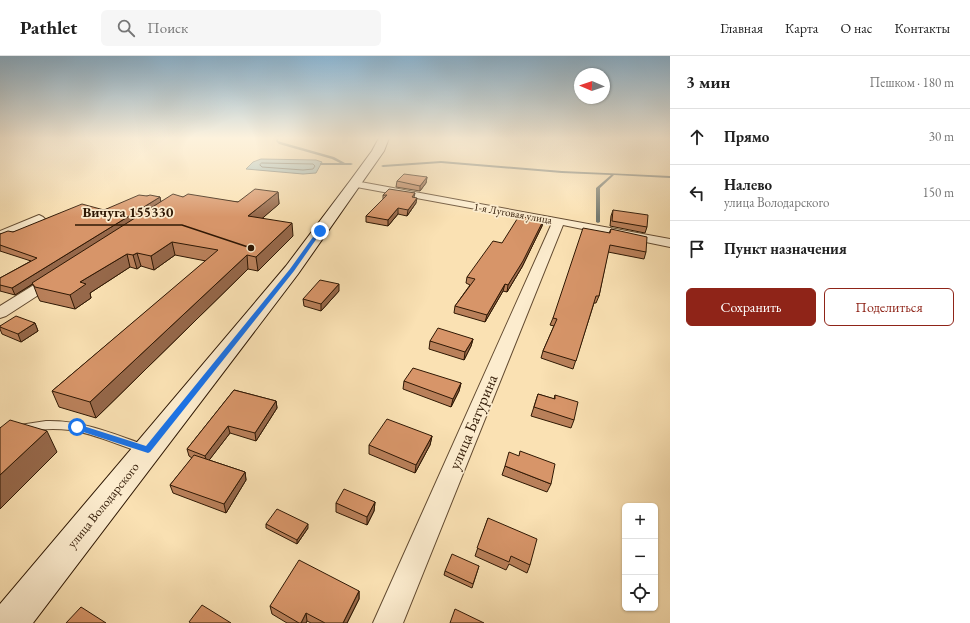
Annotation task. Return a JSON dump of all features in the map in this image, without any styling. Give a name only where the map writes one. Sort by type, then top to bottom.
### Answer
[{"type":"main road","name":"улица Володарского","points":[[9,623],[292,270],[369,164]]},
{"type":"street","name":"1-я Луговая улица","points":[[355,184],[670,243]]},
{"type":"street","points":[[0,236],[39,219]]},
{"type":"street","name":"улица Батурина","points":[[388,623],[559,221]]},
{"type":"street","points":[[0,314],[65,272]]},
{"type":"lane","points":[[0,432],[36,426],[61,424],[77,427],[148,450]]},
{"type":"water","points":[[251,164],[321,164],[316,173],[303,174],[246,169]]},
{"type":"building","points":[[404,174],[427,177],[420,186],[397,181]]},
{"type":"building","points":[[255,189],[278,192],[248,216],[292,223],[256,257],[247,255],[90,402],[52,391],[218,250],[172,242],[151,256],[137,253],[133,255],[127,254],[80,282],[86,284],[70,295],[35,287],[32,283],[173,194],[183,197],[188,194],[238,202]]},
{"type":"building","points":[[389,189],[415,193],[412,197],[417,198],[408,210],[398,208],[388,220],[366,216],[387,195],[383,195]]},
{"type":"building","points":[[139,195],[160,197],[12,288],[0,285],[0,278],[37,258],[0,245],[0,234],[8,231],[13,232],[82,204],[104,210]]},
{"type":"building","points":[[613,210],[648,215],[647,227],[612,221]]},
{"type":"building","points":[[519,216],[543,221],[523,261],[508,285],[505,284],[487,315],[455,306],[475,279],[467,277],[493,241],[502,243]]},
{"type":"building","points":[[583,228],[610,233],[611,229],[647,237],[646,252],[610,245],[599,296],[596,296],[576,361],[543,351],[557,319],[553,318]]},
{"type":"building","points":[[320,280],[339,284],[321,304],[303,299]]},
{"type":"building","points":[[16,316],[35,323],[18,334],[0,327]]},
{"type":"building","points":[[438,328],[473,339],[465,352],[430,341]]},
{"type":"building","points":[[413,368],[461,383],[453,399],[404,381]]},
{"type":"building","points":[[234,390],[276,401],[255,433],[228,426],[205,456],[187,449]]},
{"type":"building","points":[[538,394],[555,399],[555,395],[578,402],[574,420],[534,407]]},
{"type":"building","points":[[387,419],[432,436],[416,465],[369,445]]},
{"type":"building","points":[[10,420],[47,431],[0,475],[0,428]]},
{"type":"building","points":[[520,451],[555,464],[551,484],[505,466],[509,452],[519,456]]},
{"type":"building","points":[[194,455],[245,472],[224,504],[170,485]]},
{"type":"building","points":[[344,489],[375,502],[367,517],[336,503]]},
{"type":"building","points":[[277,509],[308,524],[297,540],[266,524]]},
{"type":"building","points":[[488,518],[537,539],[530,565],[511,556],[509,562],[477,548]]},
{"type":"building","points":[[452,554],[479,566],[473,584],[445,571]]},
{"type":"building","points":[[299,560],[359,591],[343,623],[325,623],[306,613],[301,623],[299,623],[270,606]]},
{"type":"building","points":[[202,605],[231,623],[189,622]]},
{"type":"building","points":[[81,607],[106,623],[66,623]]},
{"type":"building","points":[[455,609],[484,623],[450,623]]},
{"type":"waterway","points":[[383,166],[405,164]]},
{"type":"waterway","points":[[471,164],[562,172],[670,177]]},
{"type":"waterway","points":[[598,222],[598,188],[613,175]]},
{"type":"place","name":"Вичуга 155330","points":[[251,248]]},
{"type":"route","points":[[77,427],[148,450],[292,270],[320,231]]}]
